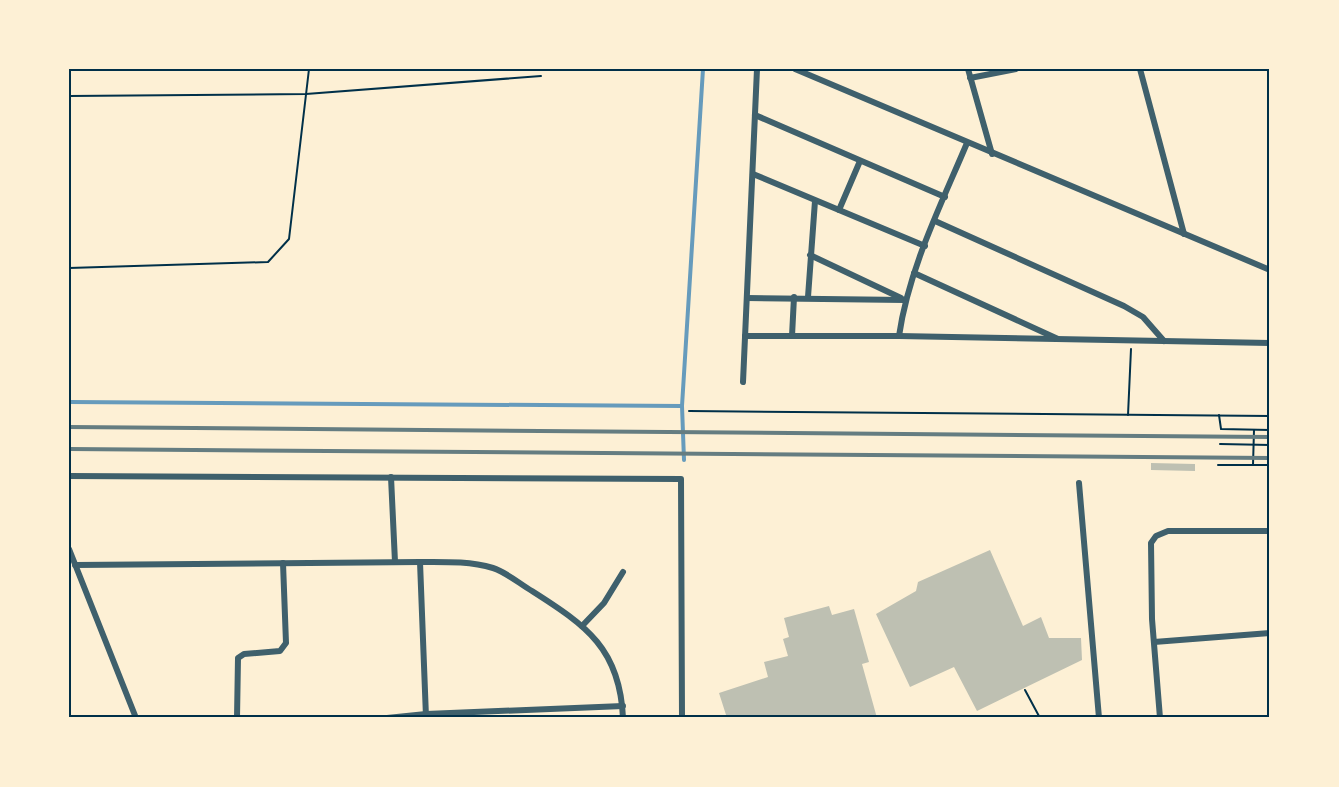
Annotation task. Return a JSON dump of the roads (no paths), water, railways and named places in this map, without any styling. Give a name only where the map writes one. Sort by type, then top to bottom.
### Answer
[{"type":"street","points":[[743,382],[757,69]]},
{"type":"street","points":[[795,69],[1270,270]]},
{"type":"street","points":[[968,69],[992,153]]},
{"type":"street","points":[[970,78],[1016,69]]},
{"type":"street","points":[[1140,69],[1184,234]]},
{"type":"street","points":[[755,115],[945,197]]},
{"type":"street","points":[[899,336],[904,300],[967,143]]},
{"type":"street","points":[[839,210],[860,161]]},
{"type":"street","points":[[753,174],[925,246]]},
{"type":"street","points":[[808,297],[815,201]]},
{"type":"street","points":[[935,221],[1124,306],[1143,318],[1164,341]]},
{"type":"street","points":[[810,255],[904,300]]},
{"type":"street","points":[[914,273],[1060,340]]},
{"type":"street","points":[[792,336],[794,297]]},
{"type":"street","points":[[747,298],[904,300]]},
{"type":"street","points":[[745,336],[899,336],[1270,343]]},
{"type":"street","points":[[69,476],[681,479],[682,718]]},
{"type":"street","points":[[391,477],[395,562]]},
{"type":"street","points":[[1079,483],[1099,718]]},
{"type":"street","points":[[1160,718],[1154,642],[1151,543],[1156,536],[1168,531],[1270,531]]},
{"type":"street","points":[[69,549],[136,718]]},
{"type":"street","points":[[420,562],[426,716]]},
{"type":"street","points":[[75,565],[420,562],[471,563],[495,568],[572,616],[607,652],[615,668],[623,706],[623,718]]},
{"type":"street","points":[[237,718],[238,658],[244,654],[279,651],[286,643],[283,563]]},
{"type":"street","points":[[582,626],[604,603],[623,572]]},
{"type":"street","points":[[1154,642],[1270,633]]},
{"type":"street","points":[[387,718],[623,706]]},
{"type":"waterway","points":[[684,460],[682,406],[703,69]]},
{"type":"waterway","points":[[69,402],[682,406]]},
{"type":"railway","points":[[69,427],[1270,437]]},
{"type":"railway","points":[[69,449],[1270,458]]}]
